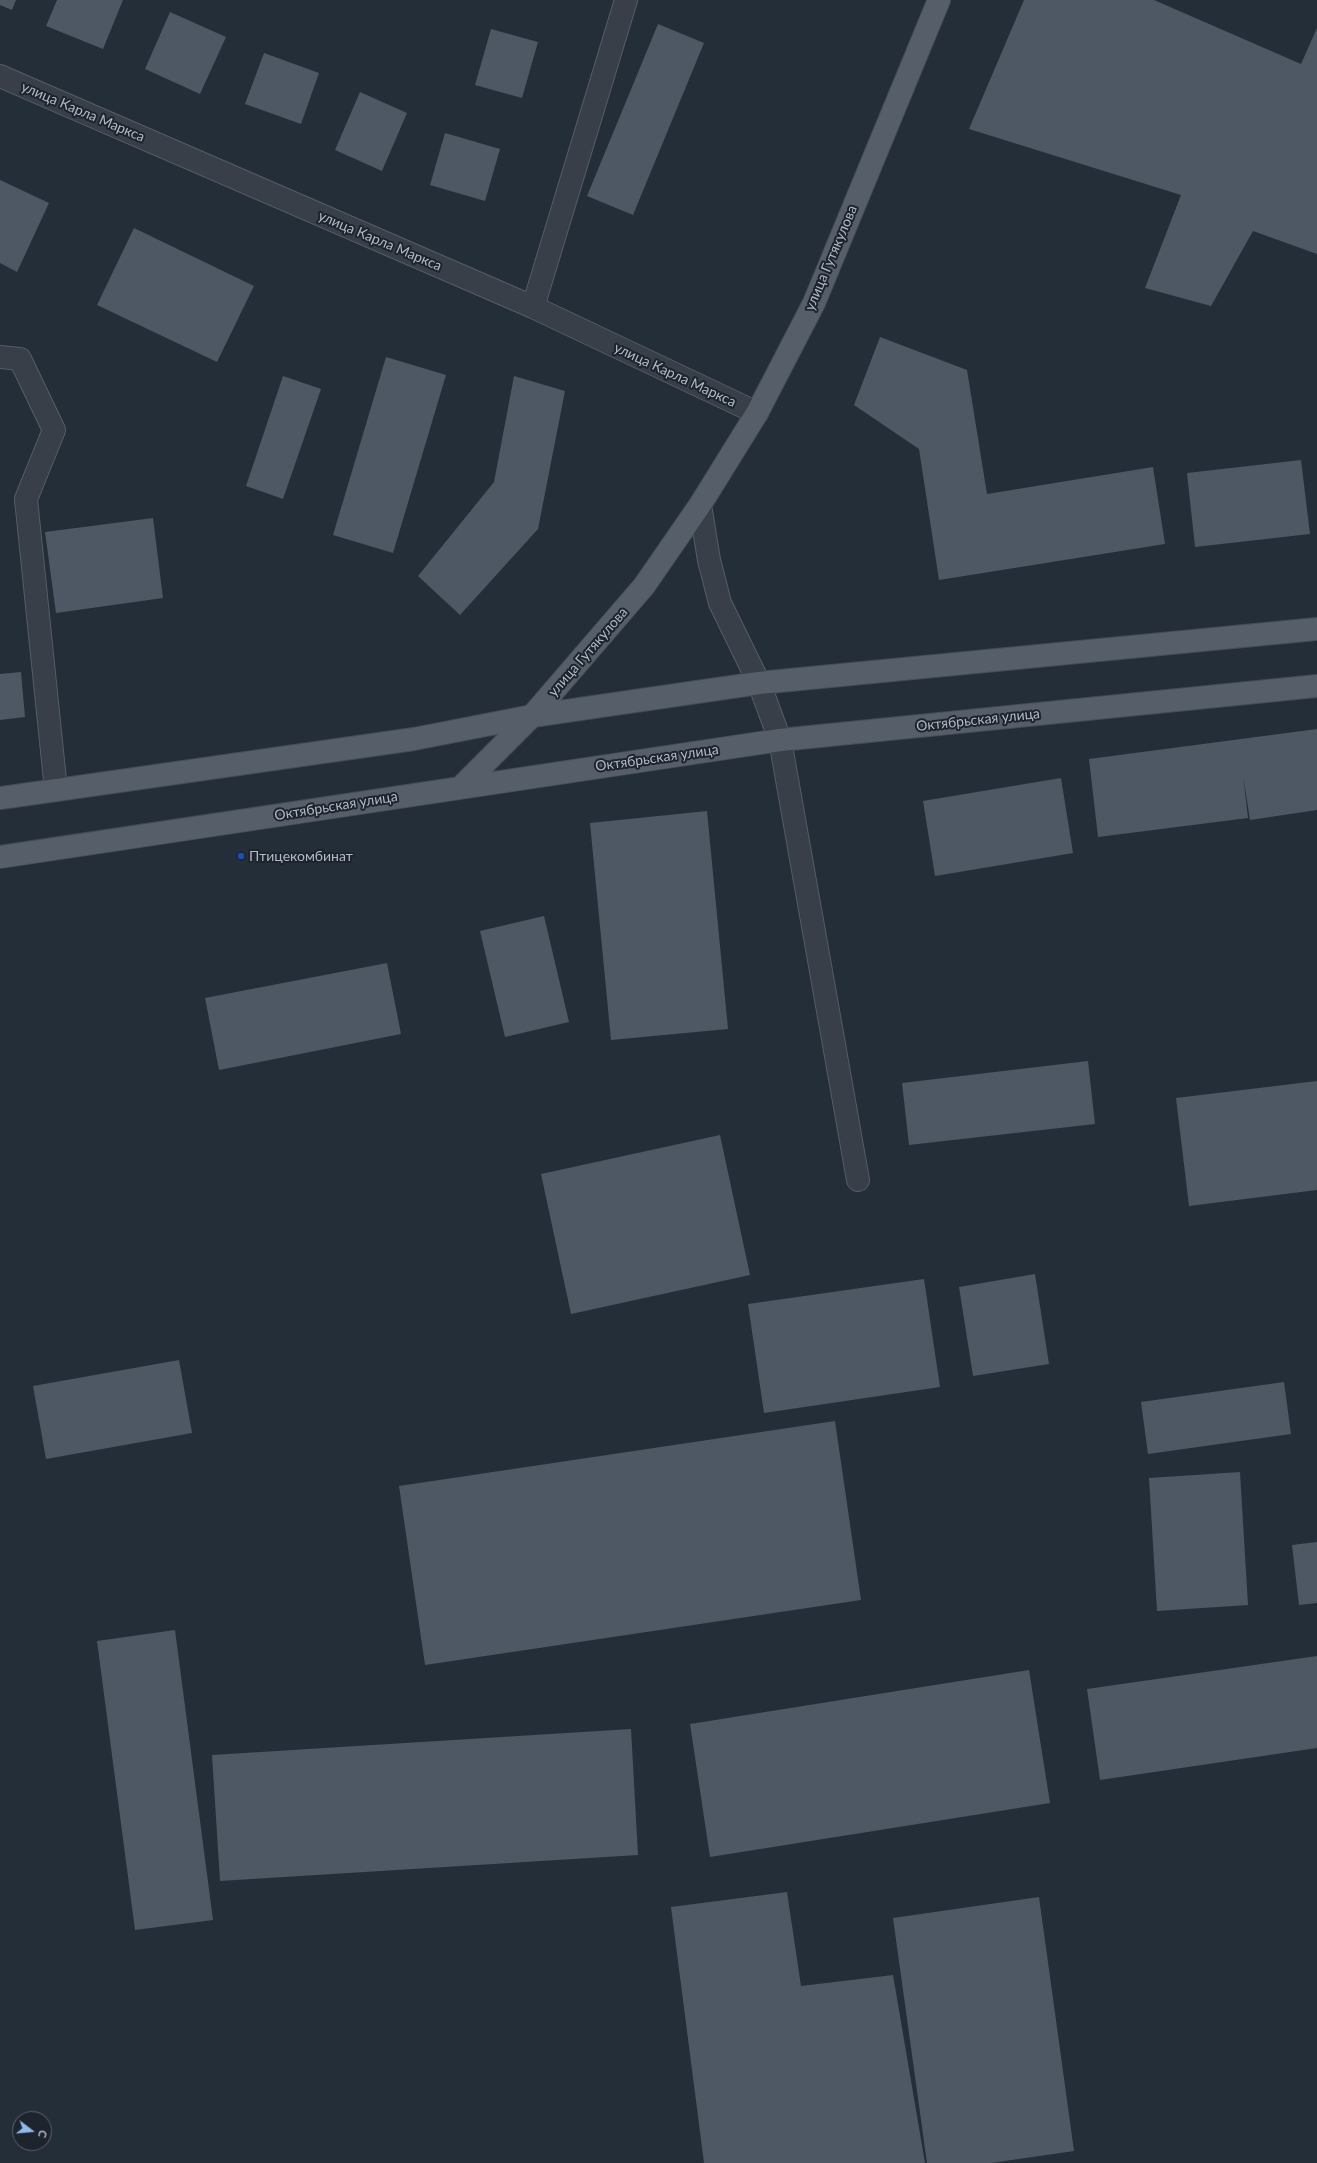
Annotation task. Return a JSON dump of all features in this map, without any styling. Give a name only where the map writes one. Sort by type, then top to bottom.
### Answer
[{"type":"main road","name":"улица Гутякулова","points":[[461,787],[532,716],[644,586],[700,505],[757,413],[814,303],[939,0]]},
{"type":"main road","points":[[0,798],[414,739],[532,716],[759,683],[1317,629]]},
{"type":"main road","name":"Октябрьская улица","points":[[0,857],[780,740],[1317,686]]},
{"type":"street","points":[[533,307],[626,0]]},
{"type":"street","name":"улица Карла Маркса","points":[[0,76],[533,307],[757,413]]},
{"type":"street","points":[[0,357],[20,359],[54,430],[26,499],[56,790]]},
{"type":"street","points":[[700,505],[709,560],[720,602],[759,683],[780,740],[858,1180]]},
{"type":"building","points":[[0,0],[16,0],[12,10],[0,5]]},
{"type":"building","points":[[57,0],[123,0],[103,49],[46,26]]},
{"type":"building","points":[[1024,0],[1154,0],[1301,64],[1317,28],[1317,254],[1253,231],[1211,306],[1145,288],[1181,195],[969,129]]},
{"type":"building","points":[[170,12],[226,37],[200,94],[145,69]]},
{"type":"building","points":[[658,24],[704,43],[633,215],[587,196]]},
{"type":"building","points":[[491,29],[538,42],[522,98],[475,85]]},
{"type":"building","points":[[264,53],[319,73],[301,124],[245,104]]},
{"type":"building","points":[[360,92],[407,113],[382,171],[335,150]]},
{"type":"building","points":[[445,133],[500,149],[485,201],[430,185]]},
{"type":"building","points":[[0,180],[49,203],[17,272],[0,263]]},
{"type":"building","points":[[134,228],[254,286],[217,362],[97,305]]},
{"type":"building","points":[[880,337],[967,370],[987,494],[1153,467],[1165,544],[939,580],[919,449],[854,405]]},
{"type":"building","points":[[386,357],[446,375],[393,553],[333,535]]},
{"type":"building","points":[[283,376],[321,389],[283,499],[246,486]]},
{"type":"building","points":[[514,376],[565,391],[538,529],[460,615],[418,576],[494,482]]},
{"type":"building","points":[[1301,460],[1310,534],[1195,547],[1187,473]]},
{"type":"building","points":[[153,518],[163,598],[56,613],[45,532]]},
{"type":"building","points":[[21,672],[25,717],[0,720],[0,674]]},
{"type":"building","points":[[1317,729],[1317,810],[1250,820],[1243,775],[1248,818],[1098,837],[1089,759]]},
{"type":"building","points":[[1061,778],[1073,853],[935,876],[923,801]]},
{"type":"building","points":[[707,811],[728,1029],[611,1040],[590,823]]},
{"type":"building","points":[[544,916],[569,1022],[505,1037],[480,931]]},
{"type":"building","points":[[387,963],[401,1034],[219,1070],[205,998]]},
{"type":"building","points":[[1088,1061],[1095,1124],[909,1145],[902,1083]]},
{"type":"building","points":[[1317,1081],[1317,1190],[1189,1206],[1176,1098]]},
{"type":"building","points":[[720,1135],[750,1275],[571,1314],[541,1174]]},
{"type":"building","points":[[1035,1274],[1049,1364],[973,1376],[959,1287]]},
{"type":"building","points":[[924,1279],[940,1387],[764,1413],[748,1304]]},
{"type":"building","points":[[179,1360],[192,1433],[46,1459],[33,1386]]},
{"type":"building","points":[[1284,1382],[1291,1434],[1148,1454],[1141,1402]]},
{"type":"building","points":[[835,1421],[861,1600],[425,1665],[399,1486]]},
{"type":"building","points":[[1240,1472],[1248,1605],[1157,1611],[1149,1478]]},
{"type":"building","points":[[1317,1542],[1317,1603],[1299,1605],[1292,1545]]},
{"type":"building","points":[[175,1630],[213,1920],[135,1930],[97,1641]]},
{"type":"building","points":[[1317,1656],[1317,1748],[1100,1780],[1087,1689]]},
{"type":"building","points":[[1029,1670],[1050,1803],[710,1857],[690,1724]]},
{"type":"building","points":[[631,1729],[638,1855],[220,1881],[212,1755]]},
{"type":"building","points":[[787,1892],[801,1986],[893,1975],[925,2163],[704,2163],[671,1907]]},
{"type":"building","points":[[1039,1897],[1074,2151],[991,2163],[927,2163],[893,1918]]},
{"type":"place","name":"Птицекомбинат","points":[[241,856]]}]
